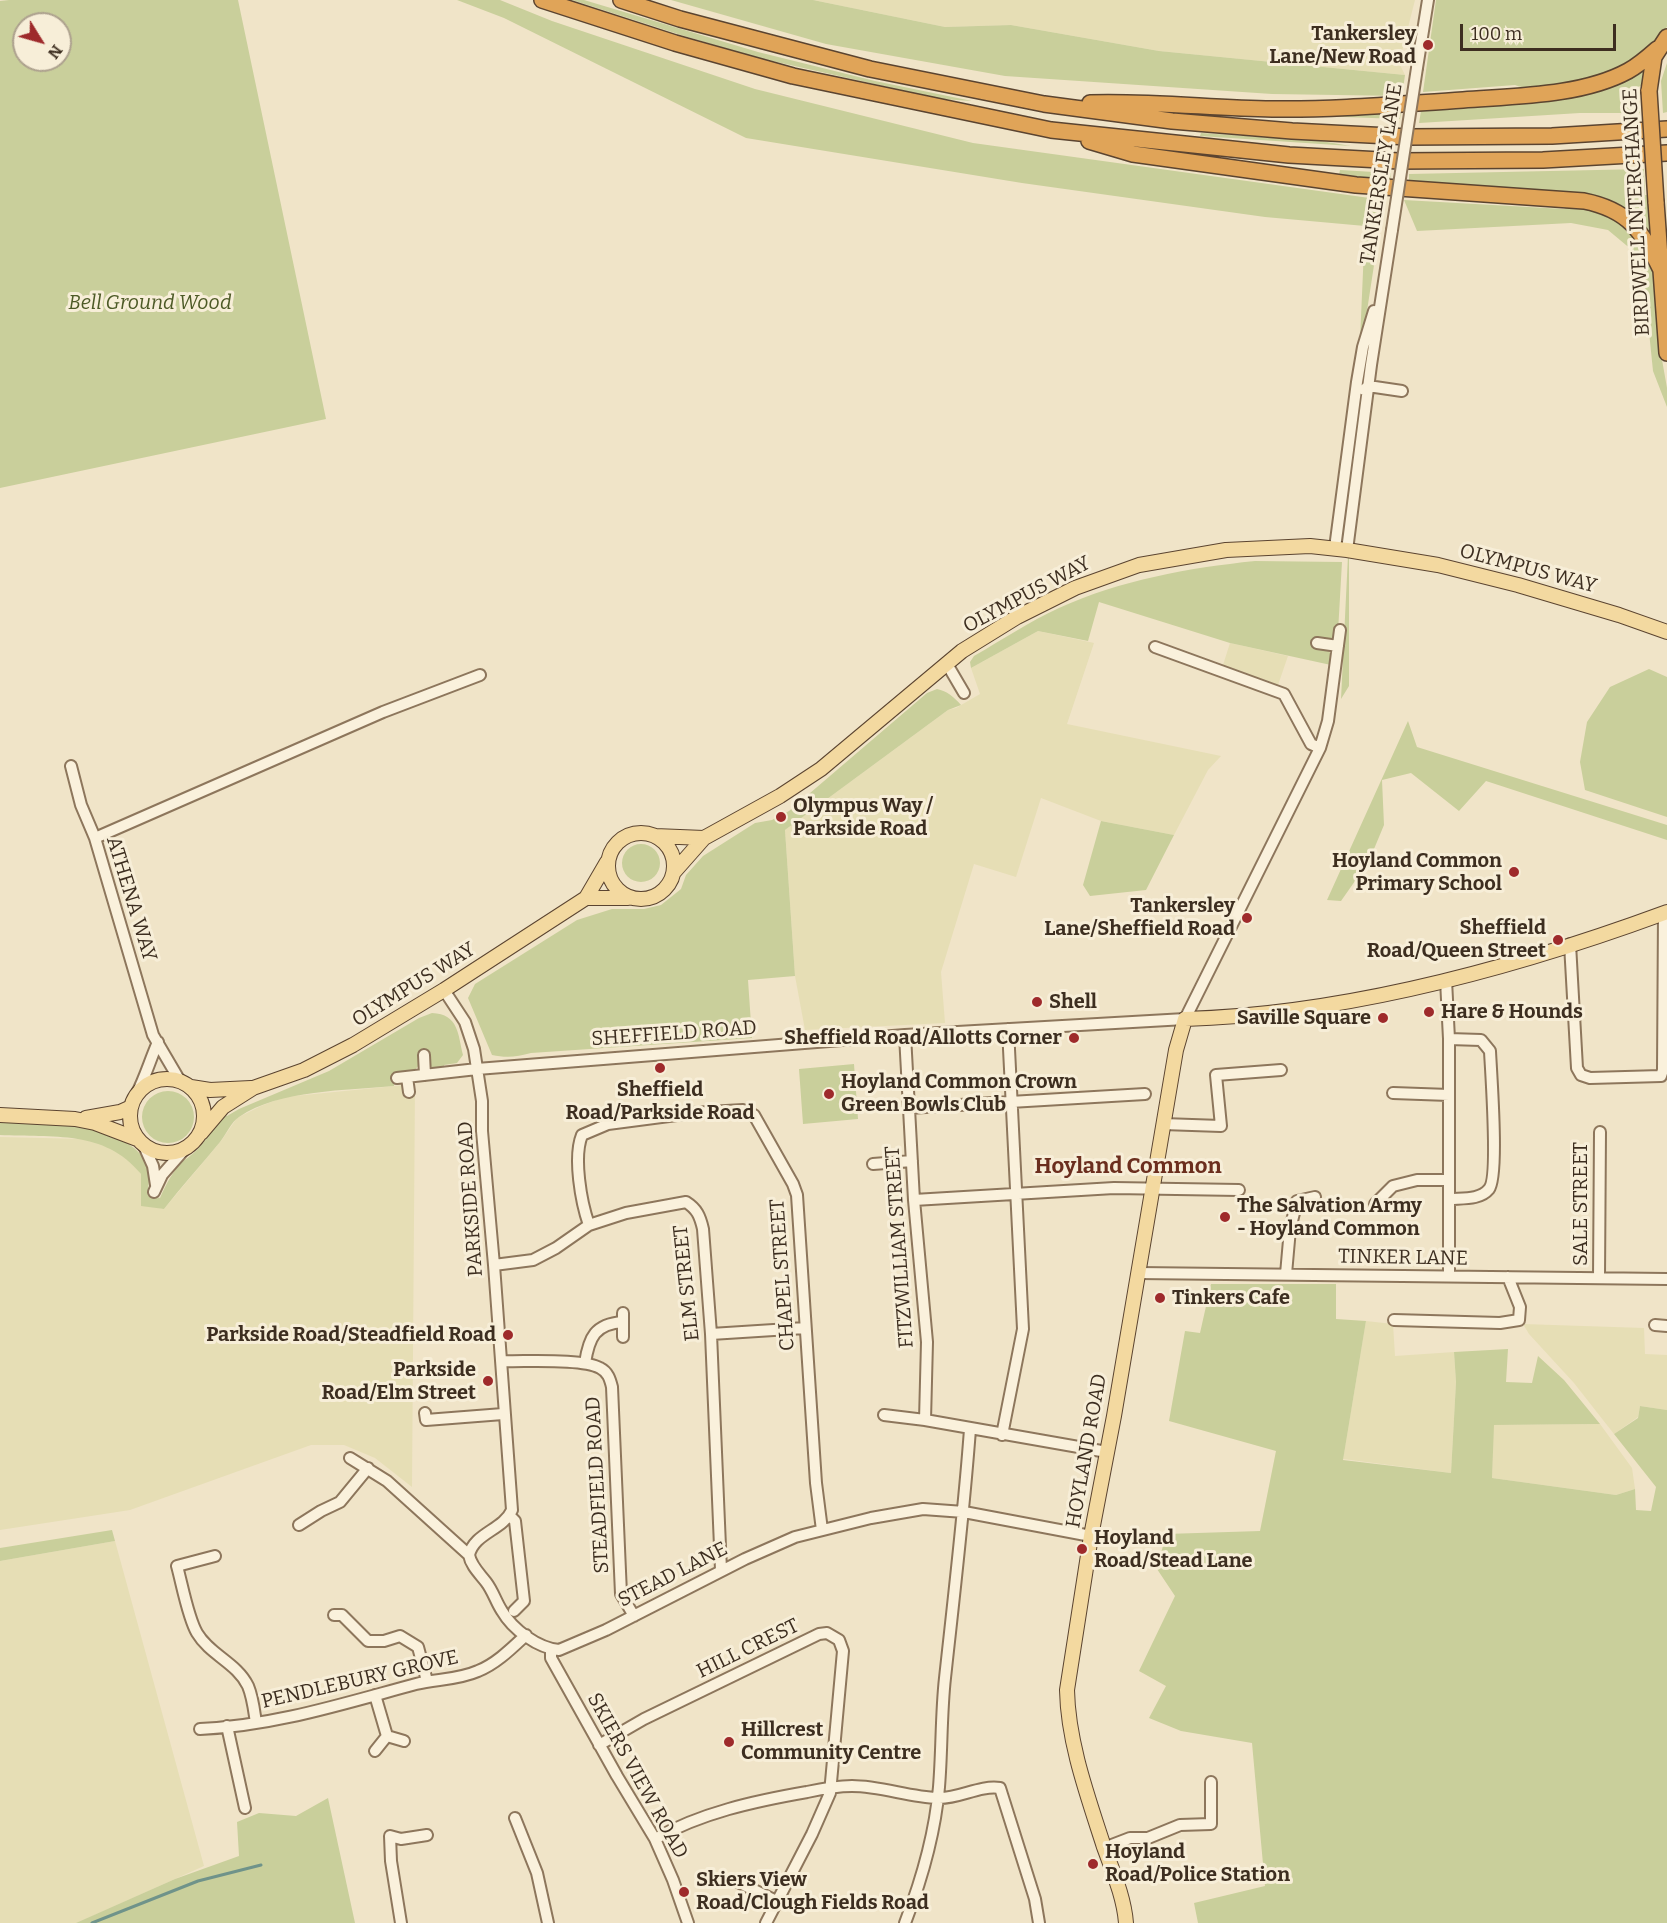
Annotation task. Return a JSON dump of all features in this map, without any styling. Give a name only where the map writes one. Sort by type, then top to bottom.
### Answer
[{"type":"highway","points":[[542,0],[675,43],[793,76],[1051,130],[1133,154],[1356,185],[1595,203],[1612,209],[1634,225],[1644,237],[1661,270]]},
{"type":"highway","points":[[621,0],[680,19],[870,69],[1044,104],[1172,121],[1409,137],[1552,136],[1667,129]]},
{"type":"highway","points":[[1044,104],[1123,102],[1274,109],[1365,107],[1487,98],[1584,87],[1629,70],[1662,43]]},
{"type":"highway","name":"BIRDWELL INTERCHANGE","points":[[1662,43],[1652,65],[1649,91],[1667,353]]},
{"type":"highway","points":[[1051,130],[1289,155],[1399,161],[1543,160],[1667,153]]},
{"type":"main road","name":"OLYMPUS WAY","points":[[586,898],[641,900],[653,898],[663,892],[674,872],[704,838],[780,796],[821,769],[962,651],[1017,617],[1075,588],[1139,565],[1226,550],[1310,546],[1341,549],[1438,565],[1518,585],[1667,632]]},
{"type":"main road","name":"OLYMPUS WAY","points":[[184,1150],[194,1143],[223,1107],[253,1088],[304,1070],[334,1055],[444,990],[586,898],[607,862],[610,852],[624,837],[634,833],[645,833],[655,836],[704,838]]},
{"type":"main road","points":[[655,836],[670,850],[674,860],[674,872]]},
{"type":"main road","points":[[607,862],[612,884],[620,893],[630,898]]},
{"type":"main road","name":"SHEFFIELD ROAD","points":[[1185,1019],[1324,1005],[1446,980],[1570,944],[1665,912]]},
{"type":"main road","name":"HOYLAND ROAD","points":[[1126,1923],[1118,1886],[1104,1848],[1075,1749],[1068,1714],[1067,1690],[1091,1536],[1176,1050],[1185,1019]]},
{"type":"main road","name":"OLYMPUS WAY","points":[[134,1101],[145,1086],[168,1079],[210,1090],[253,1088]]},
{"type":"main road","points":[[186,1084],[199,1097],[204,1108],[201,1132]]},
{"type":"main road","points":[[75,1119],[101,1116],[134,1101]]},
{"type":"main road","points":[[134,1101],[130,1119],[132,1129],[141,1142]]},
{"type":"main road","points":[[0,1115],[75,1119],[95,1123],[164,1154],[184,1150]]},
{"type":"street","name":"TANKERSLEY LANE","points":[[1341,549],[1428,0]]},
{"type":"street","name":"TANKERSLEY LANE","points":[[1341,549],[1354,405],[1364,347],[1383,282]]},
{"type":"street","name":"TANKERSLEY LANE","points":[[1354,405],[1360,394],[1368,387]]},
{"type":"street","points":[[1368,387],[1402,391]]},
{"type":"street","points":[[1185,1019],[1320,748],[1328,721],[1340,630]]},
{"type":"street","points":[[1317,643],[1338,646]]},
{"type":"street","points":[[1155,647],[1284,694],[1311,744],[1320,748]]},
{"type":"street","points":[[946,664],[964,693]]},
{"type":"street","points":[[95,838],[383,712],[480,675]]},
{"type":"street","name":"ATHENA WAY","points":[[71,766],[81,805],[95,838],[153,1035],[186,1084]]},
{"type":"street","points":[[1570,944],[1577,1068],[1581,1075],[1664,1077],[1665,912]]},
{"type":"street","points":[[1446,980],[1449,1040],[1449,1276]]},
{"type":"street","name":"PARKSIDE ROAD","points":[[444,990],[465,1022],[474,1049],[482,1101],[482,1131],[512,1510],[509,1515],[514,1521],[524,1601],[514,1611]]},
{"type":"street","name":"SHEFFIELD ROAD","points":[[409,1092],[402,1078],[477,1069],[904,1035],[1185,1019]]},
{"type":"street","points":[[1002,1435],[1023,1329],[1008,1029]]},
{"type":"street","name":"FITZWILLIAM STREET","points":[[904,1035],[914,1200],[927,1342],[925,1420]]},
{"type":"street","points":[[1449,1040],[1481,1040],[1490,1051],[1494,1163],[1491,1187],[1484,1194],[1450,1199]]},
{"type":"street","points":[[134,1101],[158,1042]]},
{"type":"street","points":[[424,1055],[425,1075]]},
{"type":"street","points":[[1164,1124],[1221,1126],[1216,1075],[1281,1070]]},
{"type":"street","points":[[1393,1093],[1449,1095]]},
{"type":"street","points":[[909,1108],[1145,1094]]},
{"type":"street","name":"CHAPEL STREET","points":[[589,1225],[585,1214],[579,1169],[578,1144],[582,1135],[608,1124],[692,1113],[743,1110],[754,1115],[793,1184],[796,1195],[816,1483],[822,1530]]},
{"type":"street","name":"SALE STREET","points":[[1599,1277],[1600,1132]]},
{"type":"street","points":[[141,1142],[153,1166],[155,1189],[172,1162],[184,1150]]},
{"type":"street","points":[[873,1164],[912,1161]]},
{"type":"street","points":[[1376,1204],[1393,1186],[1417,1180],[1449,1180]]},
{"type":"street","points":[[914,1200],[1114,1188],[1239,1190]]},
{"type":"street","points":[[1286,1274],[1290,1229],[1297,1201],[1316,1197]]},
{"type":"street","name":"ELM STREET","points":[[494,1265],[533,1260],[556,1248],[589,1225],[626,1213],[686,1203],[694,1208],[700,1217],[703,1229],[711,1334],[721,1570]]},
{"type":"street","name":"TINKER LANE","points":[[1138,1273],[1667,1279]]},
{"type":"street","points":[[1394,1320],[1500,1323],[1519,1320],[1520,1306],[1508,1277]]},
{"type":"street","points":[[501,1361],[585,1363],[587,1350],[596,1332],[609,1323],[623,1318],[623,1337]]},
{"type":"street","points":[[711,1334],[805,1328]]},
{"type":"street","name":"STEADFIELD ROAD","points":[[585,1363],[606,1372],[612,1387],[621,1594],[634,1616]]},
{"type":"street","points":[[426,1413],[426,1420],[503,1414]]},
{"type":"street","points":[[884,1415],[1107,1452]]},
{"type":"street","points":[[905,1923],[930,1847],[938,1798],[945,1680],[964,1512],[970,1429]]},
{"type":"street","points":[[350,1458],[387,1481],[469,1555],[503,1613],[526,1635],[551,1649]]},
{"type":"street","points":[[299,1525],[340,1502],[368,1468]]},
{"type":"street","name":"STEAD LANE","points":[[551,1649],[566,1649],[721,1570],[795,1537],[822,1530],[923,1509],[964,1512],[1091,1536]]},
{"type":"street","points":[[469,1555],[475,1542],[509,1515]]},
{"type":"street","points":[[215,1556],[177,1566],[195,1631],[205,1646],[239,1672],[248,1686],[254,1703],[256,1723]]},
{"type":"street","points":[[334,1615],[342,1615],[368,1641],[384,1641],[400,1636],[418,1647],[427,1682]]},
{"type":"street","name":"HILL CREST","points":[[599,1745],[644,1719],[819,1634],[827,1633],[839,1641],[843,1651],[830,1793],[812,1834],[766,1923]]},
{"type":"street","name":"PENDLEBURY GROVE","points":[[200,1729],[256,1723],[309,1713],[427,1682],[457,1678],[480,1671],[501,1657],[526,1635]]},
{"type":"street","name":"SKIERS VIEW ROAD","points":[[551,1649],[551,1658],[655,1839],[673,1880],[687,1922]]},
{"type":"street","points":[[375,1695],[387,1736]]},
{"type":"street","points":[[226,1726],[245,1808]]},
{"type":"street","points":[[387,1736],[404,1741]]},
{"type":"street","points":[[375,1751],[387,1736]]},
{"type":"street","points":[[1104,1848],[1130,1838],[1148,1838],[1180,1825],[1210,1824],[1211,1782]]},
{"type":"street","points":[[655,1839],[729,1809],[791,1794],[831,1788],[876,1787],[938,1798],[1000,1788],[1035,1899],[1039,1923]]},
{"type":"street","points":[[515,1818],[537,1872],[548,1923]]},
{"type":"street","points":[[401,1923],[391,1862],[390,1836],[401,1839],[428,1835]]},
{"type":"street","points":[[738,1882],[778,1902]]},
{"type":"street","points":[[676,1923],[687,1922]]},
{"type":"shaded area","points":[[813,0],[1415,0],[1399,63],[1405,75],[1159,51],[1011,25],[945,27]]},
{"type":"shaded area","points":[[1038,631],[1094,643],[1067,724],[1221,756],[1208,770],[1174,835],[1101,821],[1041,798],[1016,877],[974,864],[941,972],[945,1023],[805,1030],[795,976],[785,830],[948,710],[980,694],[971,668]]},
{"type":"shaded area","points":[[1230,643],[1288,656],[1278,685],[1223,665]]},
{"type":"shaded area","points":[[415,1084],[412,1487],[375,1458],[344,1445],[311,1445],[130,1510],[0,1530],[0,1137],[86,1139],[109,1147],[130,1159],[141,1174],[141,1205],[164,1209],[221,1141],[237,1118],[261,1106],[284,1097]]},
{"type":"shaded area","points":[[1366,1321],[1393,1324],[1395,1356],[1454,1352],[1456,1382],[1451,1473],[1343,1459]]},
{"type":"shaded area","points":[[1523,1324],[1644,1328],[1645,1354],[1667,1355],[1667,1410],[1640,1406],[1638,1417],[1614,1434]]},
{"type":"shaded area","points":[[1600,1424],[1632,1468],[1635,1489],[1616,1495],[1492,1478],[1493,1425]]},
{"type":"shaded area","points":[[115,1541],[204,1866],[77,1923],[0,1923],[0,1561]]},
{"type":"green space","name":"Bell Ground Wood","points":[[238,0],[326,419],[0,488],[0,1]]},
{"type":"green space","points":[[457,0],[500,0],[552,21],[755,89],[973,143],[1384,200],[1359,363],[1365,226],[1265,217],[1022,183],[746,138],[504,18]]},
{"type":"green space","points":[[572,0],[584,0],[758,52],[875,81],[972,101],[941,99],[759,58]]},
{"type":"green space","points":[[671,0],[813,0],[945,27],[1011,25],[1159,51],[1405,75],[1402,96],[1272,94],[1005,76],[826,44]]},
{"type":"green space","points":[[1436,0],[1667,0],[1667,27],[1636,59],[1606,73],[1574,83],[1541,88],[1515,85],[1423,92]]},
{"type":"green space","points":[[1667,63],[1667,112],[1663,113],[1661,81]]},
{"type":"green space","points":[[1645,65],[1645,85],[1637,87],[1640,113],[1580,113],[1419,123],[1421,111],[1571,95]]},
{"type":"green space","points":[[1401,111],[1400,119],[1288,115]]},
{"type":"green space","points":[[1201,133],[1321,141],[1351,146],[1200,136]]},
{"type":"green space","points":[[1644,169],[1645,195],[1651,195],[1652,237],[1636,217],[1623,207],[1602,197],[1409,182],[1409,174]]},
{"type":"green space","points":[[1340,170],[1391,173],[1390,180],[1339,175]]},
{"type":"green space","points":[[1404,200],[1564,209],[1575,204],[1620,219],[1649,253],[1656,279],[1667,407],[1653,371],[1640,263],[1632,250],[1608,230],[1571,223],[1417,231]]},
{"type":"green space","points":[[1349,535],[1349,686],[1341,699]]},
{"type":"green space","points":[[1255,561],[1342,562],[1338,632],[1321,649],[1328,650],[1331,654],[1331,665],[1230,643],[1099,602],[1088,641],[1038,631],[971,668],[970,662],[974,656],[1037,619],[1082,598],[1155,577],[1205,567]]},
{"type":"green space","points":[[1649,669],[1667,677],[1667,817],[1585,790],[1580,762],[1587,722],[1610,687]]},
{"type":"green space","points":[[937,689],[950,695],[961,705],[948,710],[785,830],[795,976],[748,980],[752,1038],[531,1053],[512,1057],[492,1055],[468,998],[475,984],[577,920],[612,909],[644,909],[661,905],[681,889],[686,875],[703,856],[755,823],[772,820],[789,811],[927,693]]},
{"type":"green space","points":[[1408,721],[1417,747],[1667,825],[1667,840],[1486,781],[1459,811],[1411,773],[1382,780],[1384,825],[1369,861],[1341,901],[1327,900]]},
{"type":"green space","points":[[1101,821],[1174,835],[1146,890],[1090,896],[1083,885]]},
{"type":"green space","points":[[641,844],[655,849],[660,863],[655,877],[641,882],[627,877],[622,863],[627,849]]},
{"type":"green space","points":[[432,1013],[448,1017],[456,1027],[463,1055],[457,1063],[444,1065],[444,1069],[420,1064],[413,1072],[394,1075],[394,1086],[293,1096],[255,1108],[234,1122],[164,1209],[141,1206],[141,1174],[111,1149],[76,1139],[0,1135],[0,1120],[60,1121],[89,1126],[126,1143],[141,1154],[148,1171],[147,1194],[160,1198],[176,1169],[193,1154],[224,1114],[227,1116],[329,1071],[419,1018]]},
{"type":"green space","name":"Hoyland Common Crown Green Bowls Club","points":[[854,1064],[858,1119],[803,1124],[799,1069]]},
{"type":"green space","points":[[168,1091],[182,1095],[190,1103],[194,1117],[190,1131],[182,1139],[168,1143],[154,1139],[146,1131],[142,1117],[146,1103],[154,1095]]},
{"type":"green space","points":[[1211,1284],[1336,1284],[1336,1319],[1366,1321],[1343,1460],[1451,1473],[1456,1382],[1454,1352],[1508,1349],[1506,1382],[1532,1383],[1538,1356],[1564,1380],[1600,1424],[1494,1425],[1492,1478],[1616,1495],[1635,1489],[1636,1510],[1651,1511],[1656,1487],[1614,1434],[1638,1418],[1640,1406],[1667,1410],[1667,1923],[1198,1923],[1194,1903],[1265,1886],[1252,1743],[1181,1731],[1149,1718],[1166,1686],[1139,1671],[1175,1596],[1157,1569],[1166,1534],[1260,1531],[1276,1451],[1169,1421],[1185,1331],[1200,1333]]},
{"type":"green space","points":[[112,1530],[115,1541],[0,1561],[0,1548]]},
{"type":"green space","points":[[328,1798],[355,1923],[76,1923],[175,1879],[239,1856],[237,1822],[259,1813],[296,1816]]},
{"type":"waterway","points":[[92,1923],[198,1881],[261,1865]]},
{"type":"place","name":"Tankersley Lane/New Road","points":[[1428,45]]},
{"type":"place","name":"Olympus Way / Parkside Road","points":[[781,817]]},
{"type":"place","name":"Hoyland Common Primary School","points":[[1514,872]]},
{"type":"place","name":"Tankersley Lane/Sheffield Road","points":[[1247,918]]},
{"type":"place","name":"Sheffield Road/Queen Street","points":[[1558,940]]},
{"type":"place","name":"Shell","points":[[1037,1002]]},
{"type":"place","name":"Hare & Hounds","points":[[1429,1012]]},
{"type":"place","name":"Saville Square","points":[[1383,1018]]},
{"type":"place","name":"Sheffield Road/Allotts Corner","points":[[1074,1038]]},
{"type":"place","name":"Sheffield Road/Parkside Road","points":[[660,1068]]},
{"type":"place","name":"Hoyland Common Crown Green Bowls Club","points":[[829,1094]]},
{"type":"place","name":"The Salvation Army - Hoyland Common","points":[[1225,1217]]},
{"type":"place","name":"Tinkers Cafe","points":[[1160,1298]]},
{"type":"place","name":"Parkside Road/Steadfield Road","points":[[508,1335]]},
{"type":"place","name":"Parkside Road/Elm Street","points":[[488,1381]]},
{"type":"place","name":"Hoyland Road/Stead Lane","points":[[1082,1549]]},
{"type":"place","name":"Hillcrest Community Centre","points":[[729,1742]]},
{"type":"place","name":"Hoyland Road/Police Station","points":[[1093,1864]]},
{"type":"place","name":"Skiers View Road/Clough Fields Road","points":[[684,1892]]},
{"type":"district","name":"Hoyland Common","points":[[1128,1167]]}]
